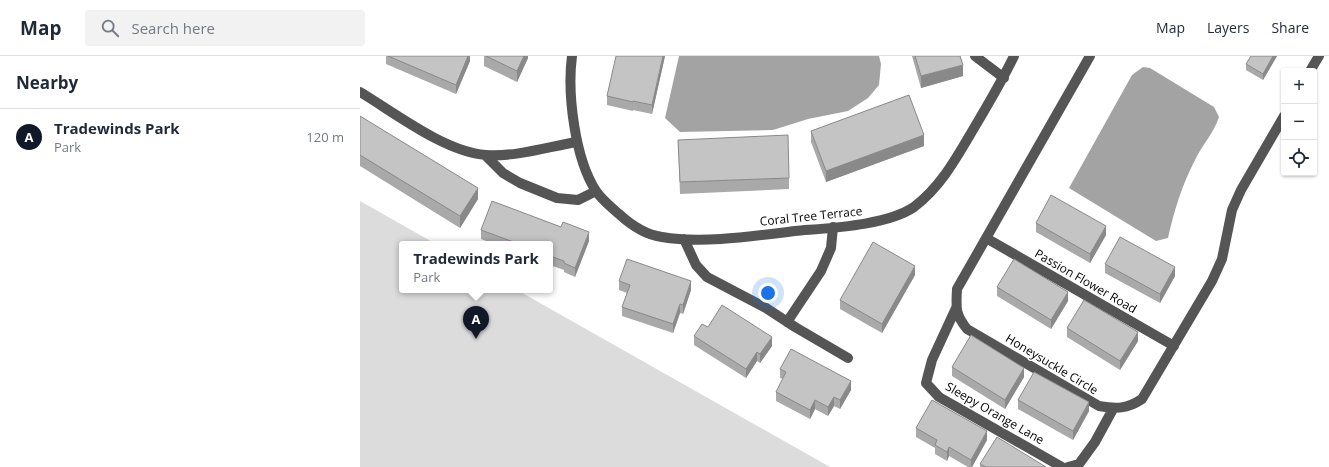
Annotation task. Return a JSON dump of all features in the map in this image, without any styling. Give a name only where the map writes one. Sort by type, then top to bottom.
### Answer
[{"type":"street","name":"Coral Tree Terrace","points":[[572,56],[570,70],[577,142],[583,166],[596,191],[624,219],[641,231],[661,237],[684,239],[862,224],[888,218],[913,207],[935,188],[950,168],[1004,78],[1014,56]]},
{"type":"street","points":[[975,56],[1004,78]]},
{"type":"street","name":"Honeysuckle Circle","points":[[1090,56],[957,289],[956,308],[958,317],[967,329],[1099,406],[1114,409],[1131,407],[1142,399],[1212,281],[1219,265],[1232,210],[1241,190],[1281,121]]},
{"type":"street","points":[[1312,68],[1319,56]]},
{"type":"street","points":[[360,92],[444,143],[462,150],[485,155],[514,154],[577,142]]},
{"type":"street","points":[[485,155],[503,173],[520,183],[557,198],[578,200],[596,191]]},
{"type":"street","points":[[787,322],[821,271],[831,248],[833,227]]},
{"type":"street","name":"Passion Flower Road","points":[[986,238],[1174,346]]},
{"type":"street","points":[[684,239],[696,266],[707,277],[766,308],[848,358]]},
{"type":"street","name":"Sleepy Orange Lane","points":[[956,308],[932,360],[926,383],[939,397],[1062,467]]},
{"type":"street","points":[[1068,467],[1079,464],[1095,442],[1114,409]]},
{"type":"shaded area","points":[[679,56],[879,56],[881,64],[879,85],[868,98],[848,111],[808,119],[773,130],[680,132],[665,118]]},
{"type":"shaded area","points":[[1143,67],[1150,68],[1214,107],[1219,117],[1190,169],[1182,189],[1168,238],[1156,241],[1069,188],[1132,75]]},
{"type":"shaded area","points":[[360,201],[431,241],[399,241],[399,293],[522,293],[830,467],[360,467]]},
{"type":"building","points":[[388,56],[468,56],[456,85]]},
{"type":"building","points":[[486,56],[524,56],[517,71]]},
{"type":"building","points":[[616,56],[663,56],[652,105],[607,96]]},
{"type":"building","points":[[915,56],[960,56],[963,65],[921,76]]},
{"type":"building","points":[[1251,56],[1273,56],[1263,74],[1246,64]]},
{"type":"building","points":[[909,95],[924,135],[826,171],[811,131]]},
{"type":"building","points":[[360,116],[478,188],[460,216],[360,155]]},
{"type":"building","points":[[788,135],[789,178],[680,182],[678,140]]},
{"type":"building","points":[[1051,195],[1106,226],[1090,254],[1036,223]]},
{"type":"building","points":[[492,201],[561,227],[563,222],[589,232],[575,268],[564,263],[564,261],[553,257],[553,241],[511,241],[481,230]]},
{"type":"building","points":[[1120,237],[1175,267],[1160,294],[1105,264]]},
{"type":"building","points":[[873,242],[915,266],[882,324],[840,300]]},
{"type":"building","points":[[627,259],[691,281],[683,305],[680,304],[673,324],[622,307],[630,285],[619,281]]},
{"type":"building","points":[[1014,259],[1068,292],[1051,320],[997,287]]},
{"type":"building","points":[[1084,300],[1138,332],[1120,361],[1067,328]]},
{"type":"building","points":[[722,305],[772,337],[760,354],[757,352],[746,369],[694,336],[702,324],[708,327]]},
{"type":"building","points":[[971,335],[1024,368],[1005,400],[952,367]]},
{"type":"building","points":[[791,349],[851,381],[840,400],[834,397],[828,407],[815,400],[810,410],[776,392],[786,372],[780,369]]},
{"type":"building","points":[[1034,372],[1089,402],[1073,431],[1018,400]]},
{"type":"building","points":[[932,400],[987,431],[971,460],[949,447],[947,452],[935,445],[937,440],[916,428]]},
{"type":"building","points":[[997,437],[1046,467],[986,467],[980,464]]},
{"type":"place","name":"Tradewinds Park","points":[[476,339]]}]
